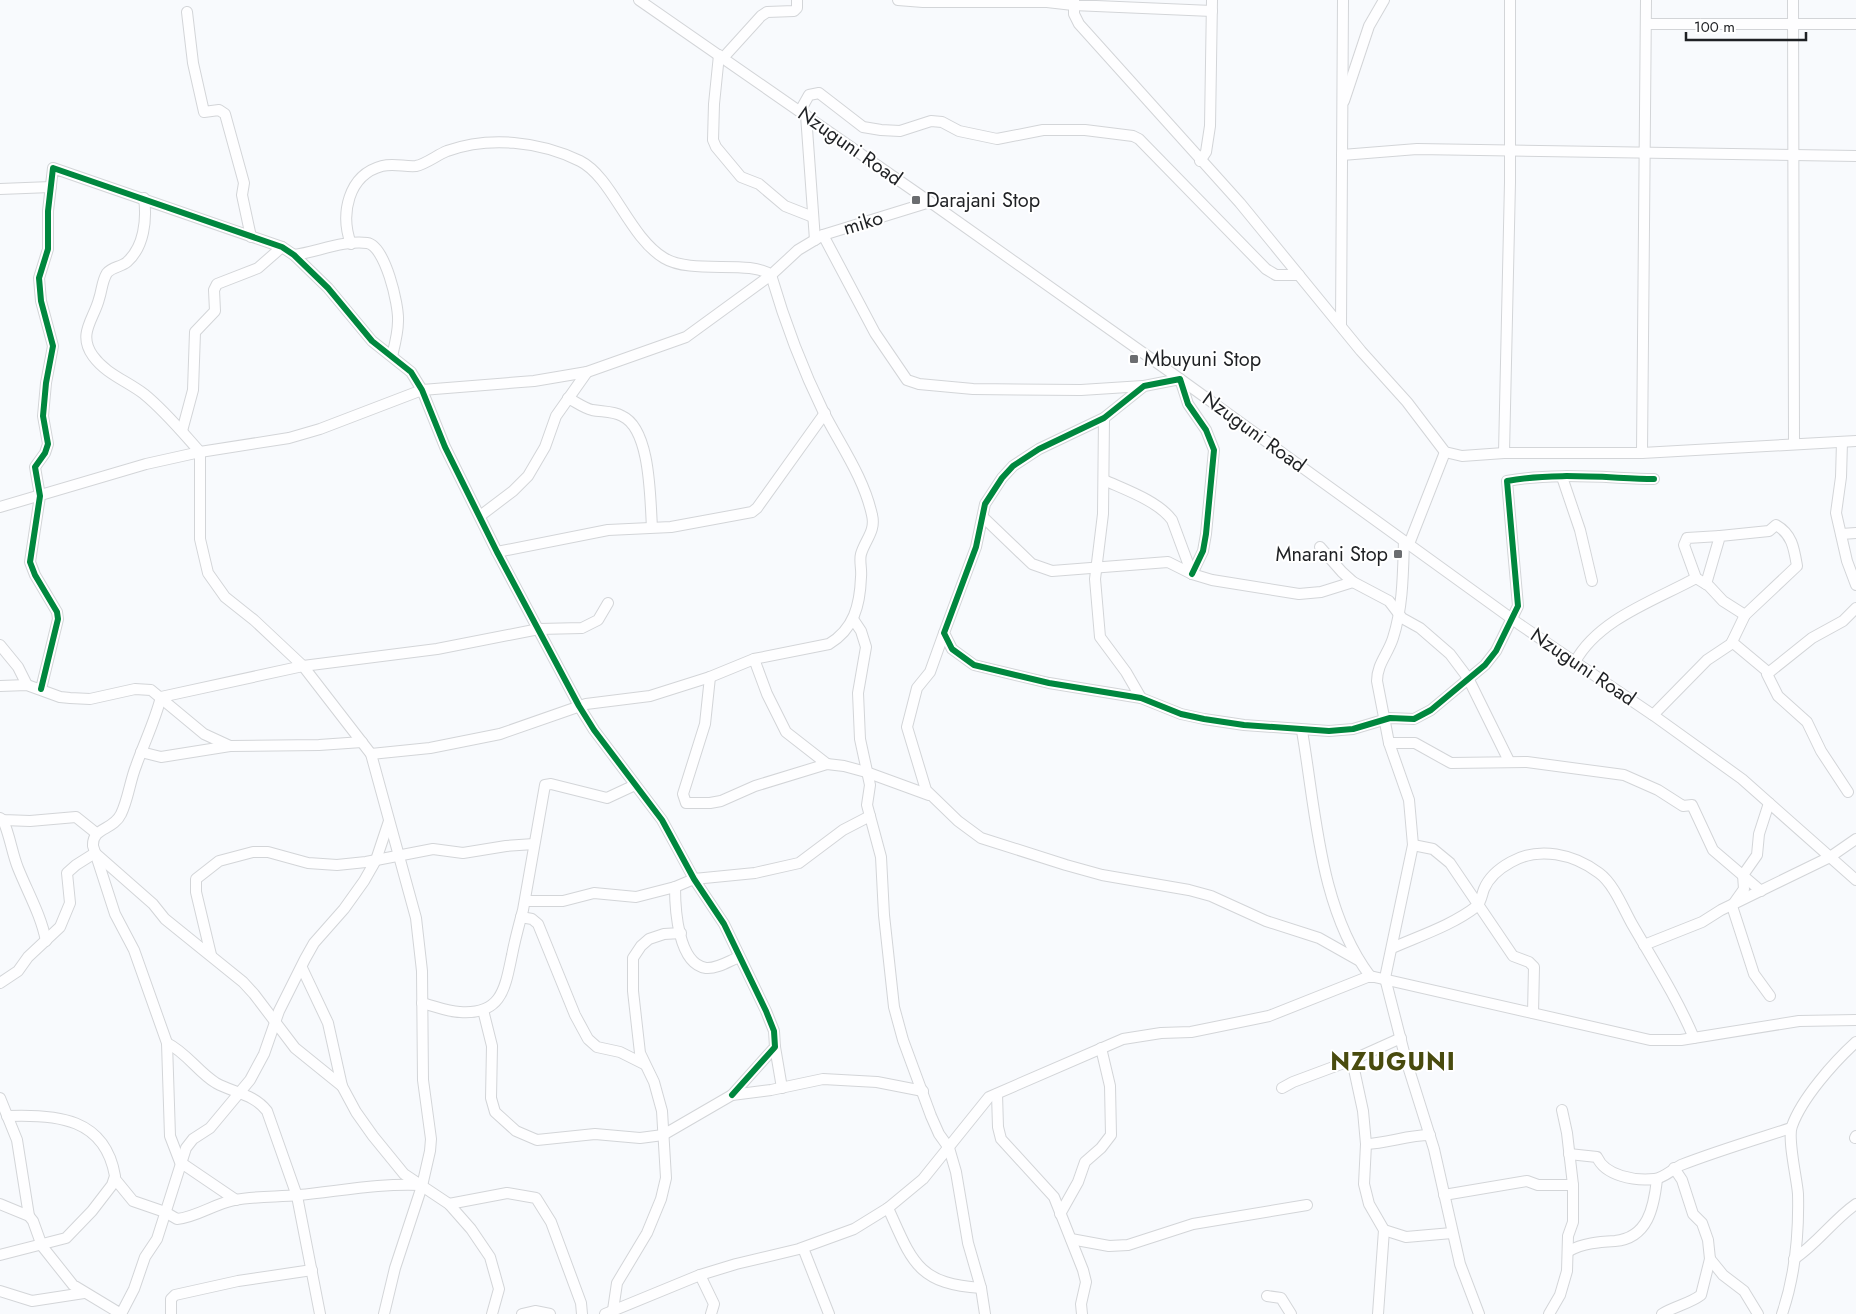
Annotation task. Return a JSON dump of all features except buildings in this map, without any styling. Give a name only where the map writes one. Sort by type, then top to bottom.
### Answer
[{"type":"street","name":"Nzuguni Road","points":[[639,0],[1180,378],[1511,618],[1653,715],[1742,779],[1856,880]]},
{"type":"street","points":[[797,0],[797,8],[794,12],[767,12],[721,56],[714,104],[713,140],[741,177],[759,184],[785,206],[813,217]]},
{"type":"street","points":[[898,0],[1212,5],[1210,126],[1206,152],[1200,161]]},
{"type":"street","points":[[1341,325],[1343,0]]},
{"type":"street","points":[[1342,106],[1356,71],[1369,26],[1384,0]]},
{"type":"street","points":[[1504,453],[1510,150],[1510,0]]},
{"type":"street","points":[[1642,453],[1646,0]]},
{"type":"street","points":[[1793,0],[1794,444]]},
{"type":"street","points":[[1073,3],[1074,14],[1079,24],[1200,161],[1240,203],[1341,325],[1360,351],[1407,402],[1445,452],[1462,456],[1504,453],[1642,453],[1856,441]]},
{"type":"street","points":[[186,12],[193,63],[204,112],[219,110],[225,114],[244,183],[242,194],[251,237]]},
{"type":"street","points":[[1646,24],[1856,24]]},
{"type":"street","points":[[1192,574],[1203,551],[1214,450],[1206,430],[1188,404],[1180,378],[1144,386],[1081,390],[973,389],[919,384],[907,380],[875,333],[819,237],[813,217],[803,113],[809,95],[819,93],[863,127],[881,130],[900,131],[931,121],[942,122],[958,131],[997,138],[1043,130],[1085,130],[1133,136],[1266,268],[1276,275],[1299,275]]},
{"type":"street","points":[[350,244],[345,214],[351,192],[358,180],[384,166],[419,165],[462,146],[502,141],[549,151],[580,161],[589,167],[635,228],[664,258],[694,265],[762,270],[771,275],[795,350],[859,478],[873,516],[873,529],[860,556],[861,577],[858,610],[839,638],[829,644],[754,659],[710,677],[650,696],[609,700],[579,706],[493,736],[430,748],[370,754]]},
{"type":"street","points":[[1342,155],[1417,149],[1856,156]]},
{"type":"street","points":[[41,689],[58,619],[57,612],[35,575],[30,562],[40,496],[35,467],[47,449],[43,416],[46,383],[53,346],[41,301],[39,278],[48,249],[48,221],[53,168],[282,247],[294,255],[328,288],[372,341],[411,372],[422,390],[445,447],[497,552],[579,706],[662,820],[694,879],[724,924],[775,1036],[774,1047],[782,1088]]},
{"type":"street","points":[[0,189],[51,187]]},
{"type":"street","points":[[144,198],[146,210],[142,239],[127,262],[109,271],[105,277],[99,300],[87,324],[86,337],[93,356],[103,366],[145,395],[200,452],[200,539],[208,572],[225,597],[254,620],[303,666],[370,754],[399,854],[418,932],[422,1003],[423,1080],[431,1139],[422,1186],[395,1268],[384,1314]]},
{"type":"street","name":"miko","points":[[0,507],[146,464],[200,452],[260,444],[320,429],[422,390],[534,381],[588,372],[686,337],[771,275],[798,250],[819,237],[930,202]]},
{"type":"street","points":[[294,255],[350,244],[371,244],[380,252],[393,292],[398,319],[392,356]]},
{"type":"street","points":[[182,432],[193,390],[195,359],[193,342],[195,332],[215,312],[214,290],[217,284],[258,268],[282,247]]},
{"type":"street","points":[[480,516],[528,476],[545,447],[556,416],[588,372]]},
{"type":"street","points":[[929,795],[917,764],[907,724],[917,688],[930,672],[976,547],[986,504],[993,489],[1013,466],[1039,449],[1104,418],[1144,386]]},
{"type":"street","points":[[568,398],[591,410],[616,414],[628,419],[638,436],[648,462],[652,527]]},
{"type":"street","points":[[497,552],[608,530],[671,527],[744,514],[757,508],[825,413]]},
{"type":"street","points":[[1104,418],[1104,480],[1095,586],[1101,640],[1116,657],[1141,698]]},
{"type":"street","points":[[1842,442],[1841,477],[1836,513],[1847,561],[1856,585]]},
{"type":"street","points":[[1445,452],[1406,542],[1403,587],[1393,638],[1377,671],[1377,681],[1389,743],[1409,800],[1413,845],[1385,978],[1430,1135],[1452,1233],[1465,1277],[1479,1314]]},
{"type":"street","points":[[944,634],[952,649],[974,665],[1050,682],[1141,698],[1181,714],[1204,719],[1302,730],[1353,729],[1384,719],[1414,719],[1423,716],[1448,697],[1492,657],[1518,606],[1507,481],[1562,477],[1654,479]]},
{"type":"street","points":[[1562,477],[1580,530],[1592,581]]},
{"type":"street","points":[[1104,480],[1137,496],[1168,515],[1192,574]]},
{"type":"street","points":[[983,517],[1038,568],[1058,572],[1096,566],[1168,562],[1192,574],[1212,580],[1300,594],[1320,592],[1353,582]]},
{"type":"street","points":[[1653,715],[1707,660],[1732,642],[1745,615],[1797,566],[1794,546],[1785,530],[1776,525],[1769,531],[1687,538],[1684,545],[1696,578],[1706,584],[1723,601],[1745,615]]},
{"type":"street","points":[[1841,534],[1856,533]]},
{"type":"street","points":[[1706,584],[1720,536]]},
{"type":"street","points":[[1320,547],[1332,563],[1353,582],[1389,601],[1398,614],[1420,628],[1441,646],[1468,678],[1508,761]]},
{"type":"street","points":[[1575,662],[1582,650],[1605,629],[1696,578]]},
{"type":"street","points":[[162,697],[303,666],[437,649],[539,629],[571,629],[594,624],[608,603]]},
{"type":"street","points":[[1768,672],[1812,638],[1843,621],[1856,608]]},
{"type":"street","points":[[853,619],[861,631],[866,647],[858,708],[860,739],[870,785],[867,802],[881,857],[884,914],[894,1007],[903,1040],[939,1134],[949,1148],[956,1172],[968,1243],[982,1288],[985,1314]]},
{"type":"street","points":[[1732,642],[1768,672],[1778,696],[1806,722],[1821,751],[1848,792]]},
{"type":"street","points":[[0,645],[18,667],[27,685]]},
{"type":"street","points":[[754,659],[786,732],[827,764],[866,772],[929,795],[981,838],[1102,875],[1189,890],[1211,896],[1266,920],[1318,938],[1358,960]]},
{"type":"street","points":[[710,677],[705,724],[683,794],[686,803],[722,801],[755,786],[827,764]]},
{"type":"street","points":[[0,686],[27,685],[60,697],[90,699],[135,689],[151,690],[162,697],[185,720],[204,734],[230,746]]},
{"type":"street","points":[[162,697],[141,752],[122,813],[112,826],[96,833],[93,839],[95,853],[115,914],[134,950],[168,1044],[170,1136],[180,1162],[236,1200]]},
{"type":"street","points":[[1302,730],[1323,870],[1358,960],[1370,976]]},
{"type":"street","points":[[141,752],[161,757],[230,746],[319,745],[362,742]]},
{"type":"street","points":[[1389,743],[1415,742],[1451,763],[1485,764],[1508,761],[1562,765],[1624,775],[1658,790],[1683,806],[1692,805],[1714,850],[1761,890]]},
{"type":"street","points":[[422,1003],[458,1012],[482,1010],[496,1002],[504,990],[525,901],[537,820],[546,784],[607,798],[635,785]]},
{"type":"street","points":[[1732,906],[1744,889],[1743,875],[1756,855],[1759,834],[1769,803]]},
{"type":"street","points":[[525,901],[563,901],[594,893],[636,897],[675,887],[694,879],[755,872],[799,863],[843,830],[870,816]]},
{"type":"street","points":[[46,941],[39,912],[19,870],[1,820],[30,821],[76,817],[96,833]]},
{"type":"street","points":[[0,1098],[17,1140],[29,1216],[36,1226],[42,1246],[73,1285],[84,1294],[121,1314],[134,1289],[145,1257],[155,1244],[180,1162],[193,1139],[210,1128],[241,1093],[264,1054],[279,1011],[314,943],[351,901],[376,860],[389,821]]},
{"type":"street","points":[[1644,945],[1702,922],[1761,890],[1830,857],[1856,839]]},
{"type":"street","points":[[211,955],[195,884],[197,878],[214,864],[238,855],[261,852],[286,855],[317,864],[338,864],[376,860],[399,854],[433,849],[463,853],[506,846],[534,844]]},
{"type":"street","points":[[1413,845],[1425,846],[1440,854],[1459,873],[1513,956],[1529,962],[1534,967],[1533,1013]]},
{"type":"street","points":[[0,983],[18,971],[28,957],[60,927],[70,903],[68,872],[95,853]]},
{"type":"street","points":[[95,853],[152,904],[165,919],[211,955],[254,994],[295,1048],[342,1086]]},
{"type":"street","points":[[1392,948],[1459,917],[1479,904],[1488,882],[1509,863],[1530,854],[1560,855],[1584,863],[1605,878],[1678,1003],[1694,1038]]},
{"type":"street","points":[[675,887],[681,933],[688,957],[700,966],[712,968],[739,957]]},
{"type":"street","points":[[1732,906],[1754,974],[1770,996]]},
{"type":"street","points":[[521,917],[532,919],[538,924],[575,1015],[588,1039],[597,1046],[620,1052],[644,1064]]},
{"type":"street","points":[[609,1312],[619,1279],[647,1233],[661,1199],[666,1170],[660,1100],[644,1064],[639,1047],[633,991],[633,958],[641,946],[649,940],[664,934],[681,933]]},
{"type":"street","points":[[302,968],[328,1023],[342,1086],[356,1112],[404,1174],[450,1204],[456,1214],[471,1229],[492,1262],[499,1289],[492,1314]]},
{"type":"street","points":[[609,1312],[700,1275],[803,1248],[854,1229],[888,1208],[923,1179],[988,1097],[1123,1039],[1160,1033],[1191,1032],[1269,1016],[1370,976],[1650,1040],[1681,1040],[1799,1021],[1856,1020]]},
{"type":"street","points":[[482,1010],[492,1052],[492,1105],[497,1116],[516,1131],[528,1137],[545,1140],[594,1134],[640,1138],[663,1135],[732,1095],[774,1047]]},
{"type":"street","points":[[1282,1088],[1401,1038]]},
{"type":"street","points":[[1782,1314],[1787,1300],[1798,1231],[1798,1192],[1791,1128],[1817,1087],[1842,1054],[1856,1042]]},
{"type":"street","points":[[168,1044],[180,1050],[215,1082],[259,1102],[268,1111],[297,1196],[320,1314]]},
{"type":"street","points":[[1060,1214],[1078,1182],[1082,1168],[1088,1158],[1101,1148],[1111,1135],[1110,1086],[1101,1048]]},
{"type":"street","points":[[1352,1060],[1363,1111],[1366,1144],[1364,1184],[1369,1204],[1384,1230],[1378,1314]]},
{"type":"street","points":[[732,1095],[835,1078],[877,1082],[923,1092]]},
{"type":"street","points":[[997,1094],[998,1128],[1001,1139],[1008,1149],[1048,1188],[1054,1197],[1071,1239],[1086,1282],[1081,1304],[1082,1314]]},
{"type":"street","points":[[1549,1314],[1560,1295],[1567,1271],[1568,1236],[1573,1222],[1573,1185],[1562,1110]]},
{"type":"street","points":[[7,1116],[42,1116],[87,1127],[108,1152],[115,1180],[133,1201],[165,1212],[174,1218],[180,1219],[199,1213],[216,1204],[236,1200],[297,1196],[398,1184],[422,1186]]},
{"type":"street","points":[[1569,1154],[1597,1157],[1600,1165],[1618,1174],[1636,1179],[1657,1179],[1674,1168],[1791,1128]]},
{"type":"street","points":[[1366,1144],[1386,1144],[1418,1135],[1430,1135]]},
{"type":"street","points":[[1662,1314],[1672,1308],[1691,1302],[1701,1295],[1710,1259],[1702,1223],[1694,1214],[1682,1180],[1674,1168]]},
{"type":"street","points":[[1569,1251],[1592,1243],[1625,1239],[1640,1230],[1651,1214],[1657,1179]]},
{"type":"street","points":[[0,1255],[62,1241],[71,1235],[115,1180]]},
{"type":"street","points":[[1444,1195],[1527,1181],[1538,1185],[1573,1185]]},
{"type":"street","points":[[450,1204],[507,1193],[536,1198],[552,1222],[581,1303],[582,1314]]},
{"type":"street","points":[[0,1204],[29,1216]]},
{"type":"street","points":[[1794,1259],[1808,1249],[1843,1213],[1856,1204]]},
{"type":"street","points":[[1071,1239],[1109,1246],[1128,1245],[1193,1224],[1307,1205]]},
{"type":"street","points":[[888,1208],[917,1266],[928,1274],[942,1280],[964,1286],[982,1288]]},
{"type":"street","points":[[1384,1230],[1406,1237],[1452,1233]]},
{"type":"street","points":[[803,1248],[829,1314]]},
{"type":"street","points":[[1710,1259],[1724,1275],[1744,1290],[1758,1314]]},
{"type":"street","points":[[171,1314],[170,1299],[175,1294],[238,1281],[312,1270]]},
{"type":"street","points":[[700,1275],[714,1304],[711,1314]]},
{"type":"street","points":[[0,1291],[32,1301],[84,1294]]},
{"type":"street","points":[[1266,1296],[1281,1298],[1291,1314]]},
{"type":"street","points":[[522,1314],[535,1311],[550,1314]]},
{"type":"cycle path","points":[[41,689],[58,619],[57,612],[35,575],[30,562],[40,496],[35,467],[45,453],[48,444],[43,416],[46,383],[53,346],[41,301],[39,278],[48,249],[48,211],[53,168],[282,247],[294,255],[328,288],[372,341],[411,372],[422,390],[445,447],[497,552],[579,706],[594,730],[662,820],[694,879],[724,924],[766,1011],[774,1031],[775,1047],[732,1095]]},
{"type":"cycle path","points":[[1192,574],[1203,551],[1214,450],[1206,430],[1188,404],[1180,379],[1144,386],[1104,418],[1039,449],[1013,466],[1002,478],[985,504],[976,547],[944,633],[952,649],[974,665],[1049,683],[1141,698],[1181,714],[1204,719],[1244,725],[1329,731],[1353,729],[1390,718],[1414,719],[1431,710],[1485,665],[1496,651],[1518,606],[1507,481],[1562,476],[1654,479]]},
{"type":"place","name":"Darajani Stop","points":[[916,200]]},
{"type":"place","name":"Mbuyuni Stop","points":[[1134,359]]},
{"type":"place","name":"Mnarani Stop","points":[[1398,554]]},
{"type":"district","name":"NZUGUNI","points":[[1393,1061]]}]
